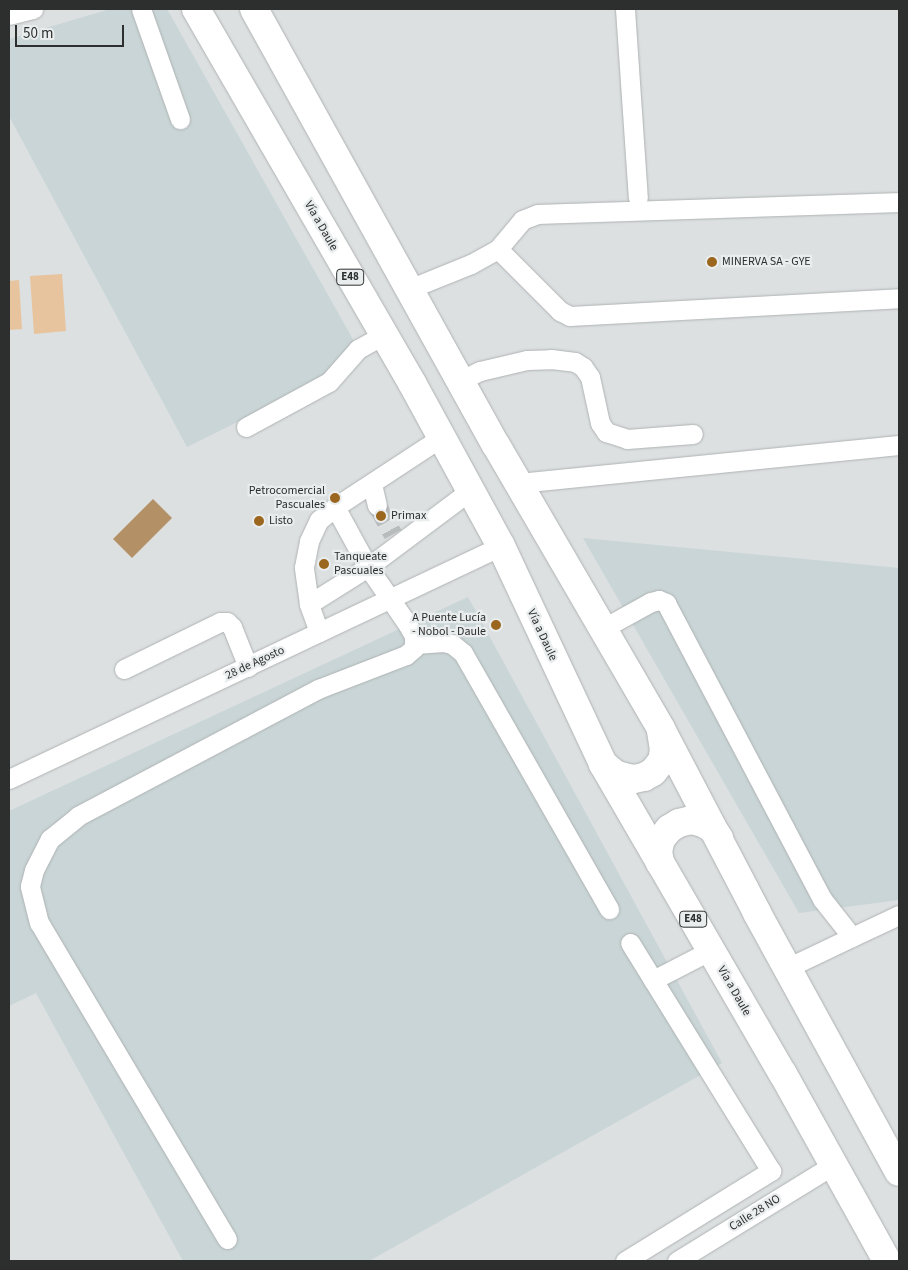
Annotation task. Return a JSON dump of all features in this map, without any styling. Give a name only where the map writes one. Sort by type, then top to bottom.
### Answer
[{"type":"highway","name":"Vía a Daule","points":[[196,9],[471,490],[501,546],[603,764],[887,1261]]},
{"type":"highway","points":[[254,9],[460,381],[661,729],[757,913],[899,1172]]},
{"type":"highway","points":[[603,764],[615,774],[624,778],[644,777],[653,772],[662,760],[664,750],[661,729]]},
{"type":"highway","points":[[660,863],[658,850],[661,839],[669,829],[679,823],[691,820],[703,823],[713,830],[720,840]]},
{"type":"street","points":[[9,15],[33,9]]},
{"type":"street","points":[[141,9],[180,119]]},
{"type":"street","points":[[625,9],[638,198]]},
{"type":"street","points":[[409,289],[471,264],[498,249],[522,220],[538,214],[899,202]]},
{"type":"street","points":[[498,249],[560,311],[570,316],[899,298]]},
{"type":"street","points":[[246,427],[329,382],[358,349],[383,335]]},
{"type":"street","points":[[460,381],[480,371],[527,360],[551,359],[575,362],[583,366],[590,377],[600,423],[606,432],[627,439],[693,434]]},
{"type":"street","points":[[319,632],[309,604],[304,567],[309,541],[319,520],[335,507],[440,438]]},
{"type":"street","points":[[518,483],[899,445]]},
{"type":"street","points":[[372,484],[377,505]]},
{"type":"street","points":[[309,604],[368,567],[397,538],[471,490]]},
{"type":"street","points":[[335,507],[368,567],[408,625],[416,644]]},
{"type":"street","name":"28 de Agosto","points":[[9,779],[501,546]]},
{"type":"street","points":[[602,629],[651,602],[659,600],[671,609],[817,891],[852,937]]},
{"type":"street","points":[[124,670],[220,622],[227,622],[232,626],[248,667]]},
{"type":"street","points":[[416,644],[434,642],[452,644],[463,653],[609,909]]},
{"type":"street","points":[[226,1239],[39,923],[30,886],[34,870],[50,839],[78,816],[318,689],[406,655],[416,644]]},
{"type":"street","points":[[787,968],[899,915]]},
{"type":"street","points":[[630,943],[785,1194]]},
{"type":"street","points":[[653,980],[710,950]]},
{"type":"street","name":"Calle 28 NO","points":[[677,1261],[833,1165]]},
{"type":"street","points":[[625,1261],[771,1171]]},
{"type":"shaded area","points":[[110,9],[167,9],[364,359],[187,447],[9,116],[9,39]]},
{"type":"shaded area","points":[[62,274],[66,331],[34,334],[30,276]]},
{"type":"shaded area","points":[[19,280],[22,329],[9,330],[9,281]]},
{"type":"shaded area","points":[[153,499],[172,518],[132,558],[113,539]]},
{"type":"shaded area","points":[[583,538],[899,568],[899,900],[799,913]]},
{"type":"shaded area","points":[[468,597],[722,1063],[369,1261],[183,1261],[36,993],[9,1006],[9,811]]},
{"type":"tunnel","points":[[377,505],[393,534]]},
{"type":"place","name":"MINERVA SA - GYE","points":[[712,262]]},
{"type":"place","name":"Petrocomercial Pascuales","points":[[335,498]]},
{"type":"place","name":"Primax","points":[[381,516]]},
{"type":"place","name":"Listo","points":[[259,521]]},
{"type":"place","name":"Tanqueate Pascuales","points":[[324,564]]},
{"type":"place","name":"A Puente Lucía - Nobol - Daule","points":[[496,625]]}]
